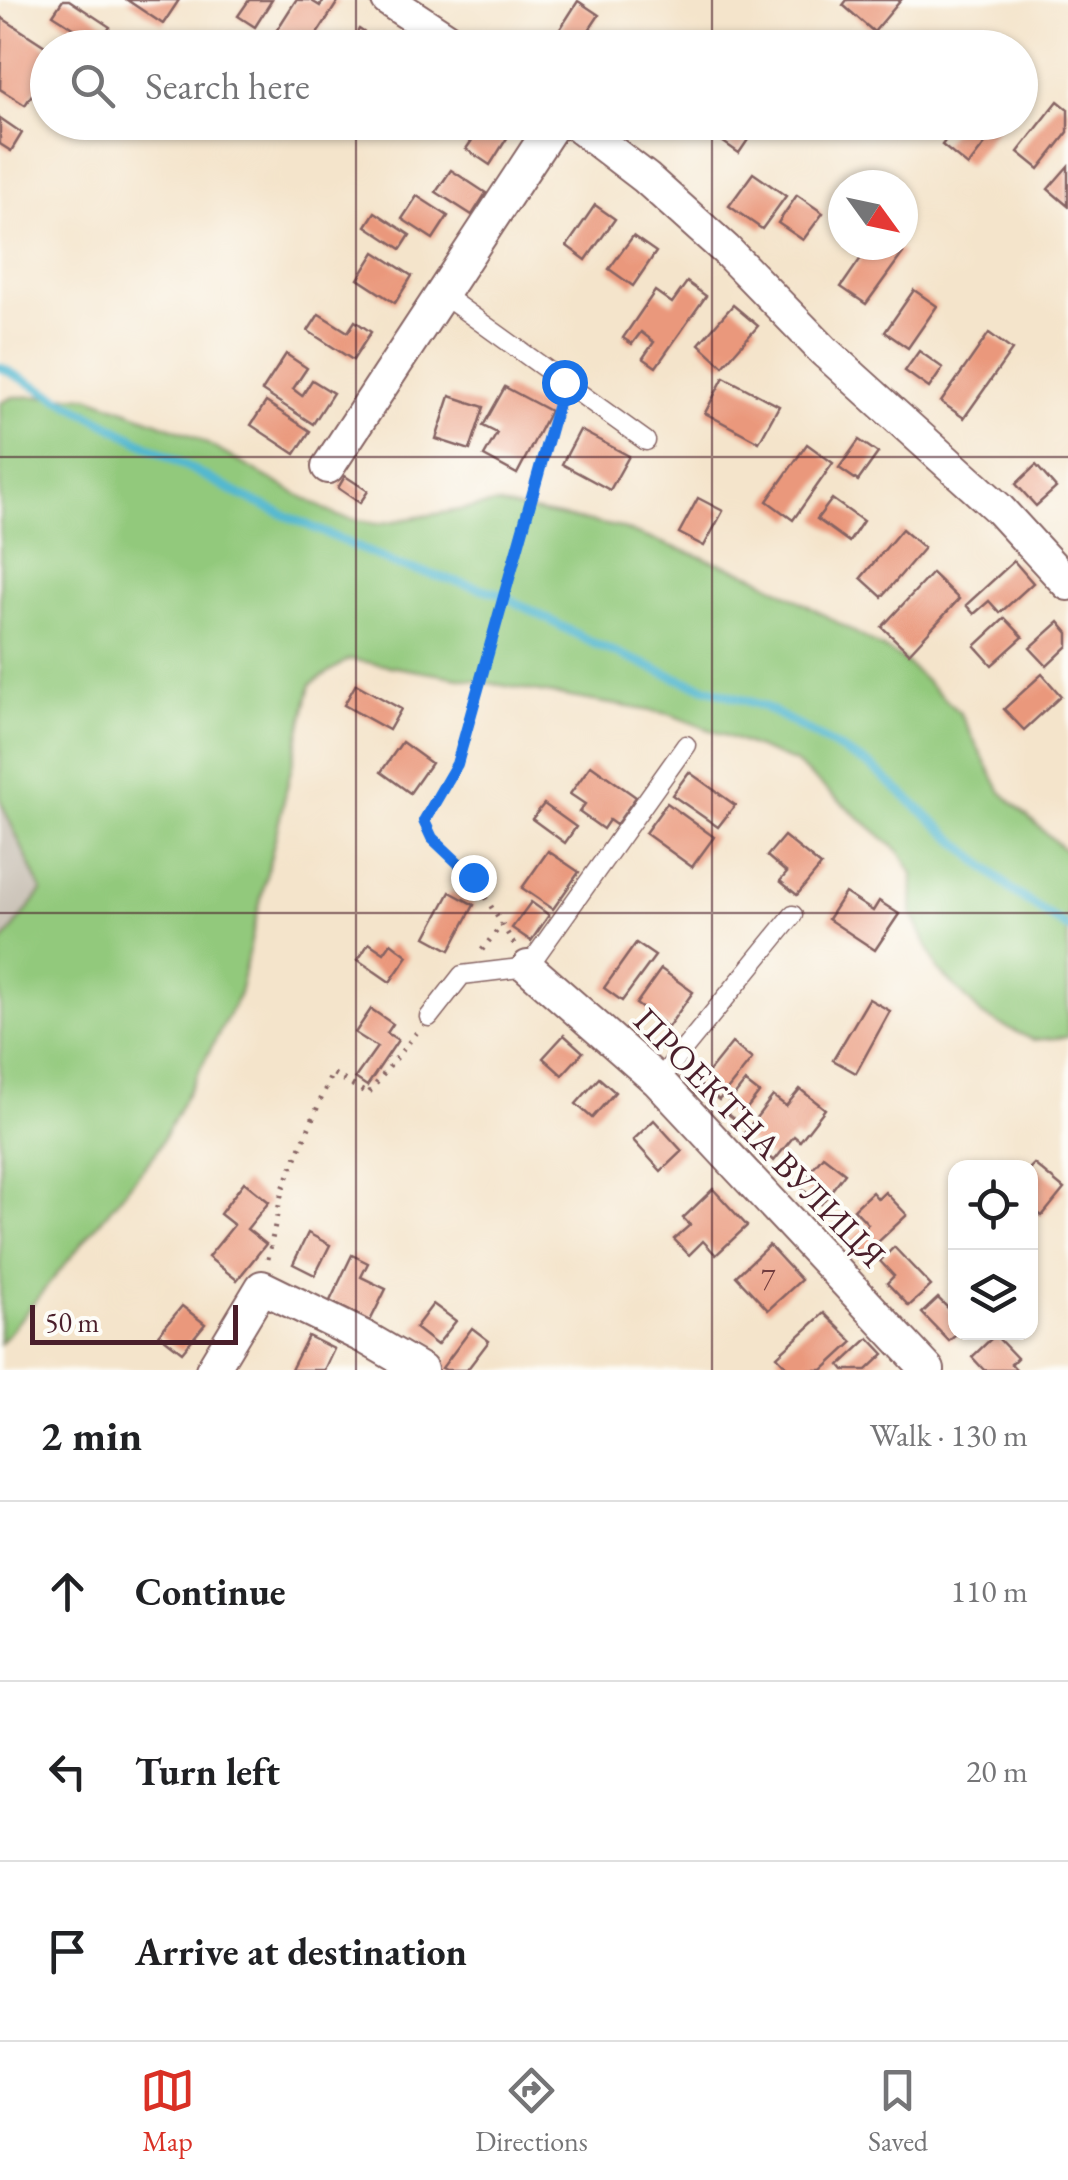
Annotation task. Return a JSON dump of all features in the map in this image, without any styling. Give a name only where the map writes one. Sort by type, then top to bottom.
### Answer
[{"type":"street","points":[[388,0],[434,30]]},
{"type":"street","points":[[328,467],[543,140]]},
{"type":"street","points":[[596,140],[646,178],[726,250],[824,351],[999,508],[1068,584]]},
{"type":"street","name":"ПРОЕКТНА ВУЛИЦЯ","points":[[528,966],[658,1081],[928,1370]]},
{"type":"street","points":[[212,1370],[262,1286],[421,1370]]},
{"type":"lane","points":[[443,295],[646,440]]},
{"type":"lane","points":[[429,1017],[462,976],[528,966],[686,745]]},
{"type":"lane","points":[[658,1081],[793,915]]},
{"type":"path","points":[[528,966],[473,877],[432,838],[424,821],[457,764],[564,382]]},
{"type":"path","points":[[262,1286],[282,1191],[332,1073],[368,1094],[429,1017]]},
{"type":"shaded area","points":[[0,800],[42,891],[0,946]]},
{"type":"green space","points":[[88,396],[189,434],[337,516],[377,524],[495,504],[617,527],[755,576],[902,659],[960,713],[1001,792],[1068,851],[1068,1037],[1033,1040],[983,1016],[938,969],[912,914],[913,874],[901,853],[794,762],[669,714],[349,659],[311,684],[238,997],[155,1154],[0,1344],[0,946],[42,891],[0,800],[0,403],[13,397]]},
{"type":"building","points":[[63,0],[69,0],[110,27],[77,30],[53,15]]},
{"type":"building","points":[[127,0],[179,0],[163,24]]},
{"type":"building","points":[[249,0],[272,0],[255,27],[238,16]]},
{"type":"building","points":[[296,0],[310,0],[320,6],[324,0],[339,0],[320,30],[277,30]]},
{"type":"building","points":[[847,0],[901,0],[876,30],[843,5]]},
{"type":"building","points":[[578,1],[599,15],[589,30],[559,30]]},
{"type":"building","points":[[2,18],[30,36],[30,98],[25,105],[0,89]]},
{"type":"building","points":[[1058,101],[1068,109],[1068,132],[1039,169],[1018,152],[1027,140],[1038,140],[1038,126]]},
{"type":"building","points":[[0,118],[22,133],[11,151],[0,144]]},
{"type":"building","points":[[472,140],[506,140],[490,165],[466,149]]},
{"type":"building","points":[[720,140],[748,140],[739,153]]},
{"type":"building","points":[[946,140],[988,140],[968,166],[942,145]]},
{"type":"building","points":[[1068,166],[1068,206],[1048,189]]},
{"type":"building","points":[[451,170],[486,193],[472,215],[436,192]]},
{"type":"building","points":[[753,173],[786,196],[762,229],[729,206]]},
{"type":"building","points":[[797,195],[823,213],[803,240],[778,223]]},
{"type":"building","points":[[417,196],[448,216],[433,239],[402,219]]},
{"type":"building","points":[[595,205],[615,219],[586,260],[567,246]]},
{"type":"building","points":[[375,212],[410,235],[401,249],[366,226]]},
{"type":"building","points":[[633,236],[656,252],[633,286],[609,269]]},
{"type":"building","points":[[375,252],[412,276],[395,303],[358,279]]},
{"type":"building","points":[[860,260],[898,260],[866,304],[841,287]]},
{"type":"building","points":[[687,282],[706,296],[656,367],[643,358],[654,342],[641,332],[632,344],[623,338],[655,291],[672,303]]},
{"type":"building","points":[[914,290],[937,306],[908,348],[885,332]]},
{"type":"building","points":[[733,305],[758,326],[723,366],[699,344]]},
{"type":"building","points":[[319,314],[348,332],[355,321],[371,332],[353,360],[308,331]]},
{"type":"building","points":[[989,333],[1012,350],[964,418],[941,402]]},
{"type":"building","points":[[919,351],[943,368],[929,388],[905,371]]},
{"type":"building","points":[[286,354],[307,368],[293,389],[302,396],[312,380],[333,393],[313,424],[262,391]]},
{"type":"building","points":[[724,377],[779,406],[759,442],[705,413]]},
{"type":"building","points":[[505,387],[550,411],[517,474],[484,456],[497,433],[483,426]]},
{"type":"building","points":[[450,396],[484,407],[470,450],[436,439]]},
{"type":"building","points":[[266,402],[310,431],[295,454],[251,425]]},
{"type":"building","points":[[580,430],[629,456],[610,490],[562,464]]},
{"type":"building","points":[[859,440],[878,453],[858,481],[839,468]]},
{"type":"building","points":[[807,444],[833,463],[793,520],[767,501]]},
{"type":"building","points":[[1036,465],[1056,488],[1036,506],[1016,484]]},
{"type":"building","points":[[345,476],[368,491],[360,503],[338,488]]},
{"type":"building","points":[[698,498],[723,511],[704,546],[679,533]]},
{"type":"building","points":[[832,499],[863,521],[849,542],[817,519]]},
{"type":"building","points":[[902,529],[924,548],[882,597],[861,578]]},
{"type":"building","points":[[1014,561],[1033,583],[1000,613],[989,601],[974,614],[966,605]]},
{"type":"building","points":[[932,573],[959,599],[909,653],[882,627]]},
{"type":"building","points":[[1005,618],[1023,637],[992,665],[975,646]]},
{"type":"building","points":[[1059,622],[1068,633],[1068,646],[1047,666],[1030,648]]},
{"type":"building","points":[[1042,674],[1061,696],[1024,730],[1004,709]]},
{"type":"building","points":[[356,684],[401,709],[389,730],[344,705]]},
{"type":"building","points":[[402,742],[431,763],[410,793],[381,772]]},
{"type":"building","points":[[591,765],[636,797],[616,825],[609,820],[603,829],[579,812],[585,804],[570,794]]},
{"type":"building","points":[[689,772],[735,805],[718,827],[672,795]]},
{"type":"building","points":[[667,803],[714,837],[692,867],[645,833]]},
{"type":"building","points":[[544,804],[576,827],[565,843],[532,819]]},
{"type":"building","points":[[784,836],[821,866],[797,895],[780,881],[787,873],[767,856]]},
{"type":"building","points":[[548,851],[579,872],[553,909],[522,888]]},
{"type":"building","points":[[450,892],[474,905],[450,950],[426,937]]},
{"type":"building","points":[[845,893],[873,911],[879,901],[899,914],[875,950],[828,919]]},
{"type":"building","points":[[531,902],[549,915],[531,941],[512,928]]},
{"type":"building","points":[[369,943],[384,953],[391,943],[408,956],[390,982],[358,960]]},
{"type":"building","points":[[636,943],[655,956],[622,1001],[604,988]]},
{"type":"building","points":[[661,969],[693,992],[668,1027],[636,1004]]},
{"type":"building","points":[[869,999],[890,1011],[856,1073],[833,1060]]},
{"type":"building","points":[[371,1009],[393,1024],[387,1033],[398,1040],[367,1086],[355,1078],[377,1047],[355,1033]]},
{"type":"building","points":[[564,1035],[583,1052],[562,1075],[543,1058]]},
{"type":"building","points":[[732,1043],[752,1059],[719,1100],[699,1084]]},
{"type":"building","points":[[599,1078],[615,1092],[592,1118],[576,1104]]},
{"type":"building","points":[[745,1082],[759,1093],[737,1121],[723,1110]]},
{"type":"building","points":[[800,1089],[825,1109],[800,1141],[794,1136],[774,1161],[742,1136],[773,1096],[786,1106]]},
{"type":"building","points":[[654,1120],[682,1151],[661,1171],[633,1140]]},
{"type":"building","points":[[823,1156],[845,1173],[821,1204],[798,1186]]},
{"type":"building","points":[[1038,1167],[1064,1189],[1042,1216],[1038,1213]]},
{"type":"building","points":[[244,1182],[269,1202],[247,1229],[266,1244],[237,1280],[208,1257],[234,1225],[220,1214]]},
{"type":"building","points":[[713,1189],[747,1226],[716,1255],[703,1241],[689,1255],[674,1239],[690,1225],[683,1218]]},
{"type":"building","points":[[872,1192],[878,1199],[885,1192],[907,1215],[862,1257],[848,1242],[868,1224],[854,1209]]},
{"type":"building","points":[[308,1233],[330,1245],[315,1275],[293,1264]]},
{"type":"building","points":[[769,1245],[801,1280],[768,1310],[736,1276]]},
{"type":"building","points":[[894,1247],[931,1286],[909,1306],[887,1283],[894,1276],[880,1261]]},
{"type":"building","points":[[352,1255],[368,1263],[361,1277],[386,1289],[370,1321],[330,1301]]},
{"type":"building","points":[[938,1298],[948,1308],[948,1340],[922,1313]]},
{"type":"building","points":[[433,1304],[456,1321],[437,1345],[415,1328]]},
{"type":"building","points":[[182,1306],[205,1324],[182,1352],[159,1334]]},
{"type":"building","points":[[824,1313],[853,1342],[823,1370],[790,1370],[777,1356]]},
{"type":"building","points":[[472,1328],[489,1341],[467,1370],[442,1368]]},
{"type":"building","points":[[308,1336],[334,1349],[324,1370],[291,1370]]},
{"type":"building","points":[[869,1338],[884,1354],[867,1370],[844,1370],[840,1365]]},
{"type":"building","points":[[990,1340],[1000,1340],[1017,1358],[1011,1364],[1017,1370],[984,1370],[972,1357]]},
{"type":"waterway","points":[[0,367],[240,495],[397,565],[498,593],[595,644],[682,680],[763,706],[872,767],[1014,892],[1068,928]]},
{"type":"route","points":[[473,877],[432,838],[424,821],[457,764],[564,382]]}]
